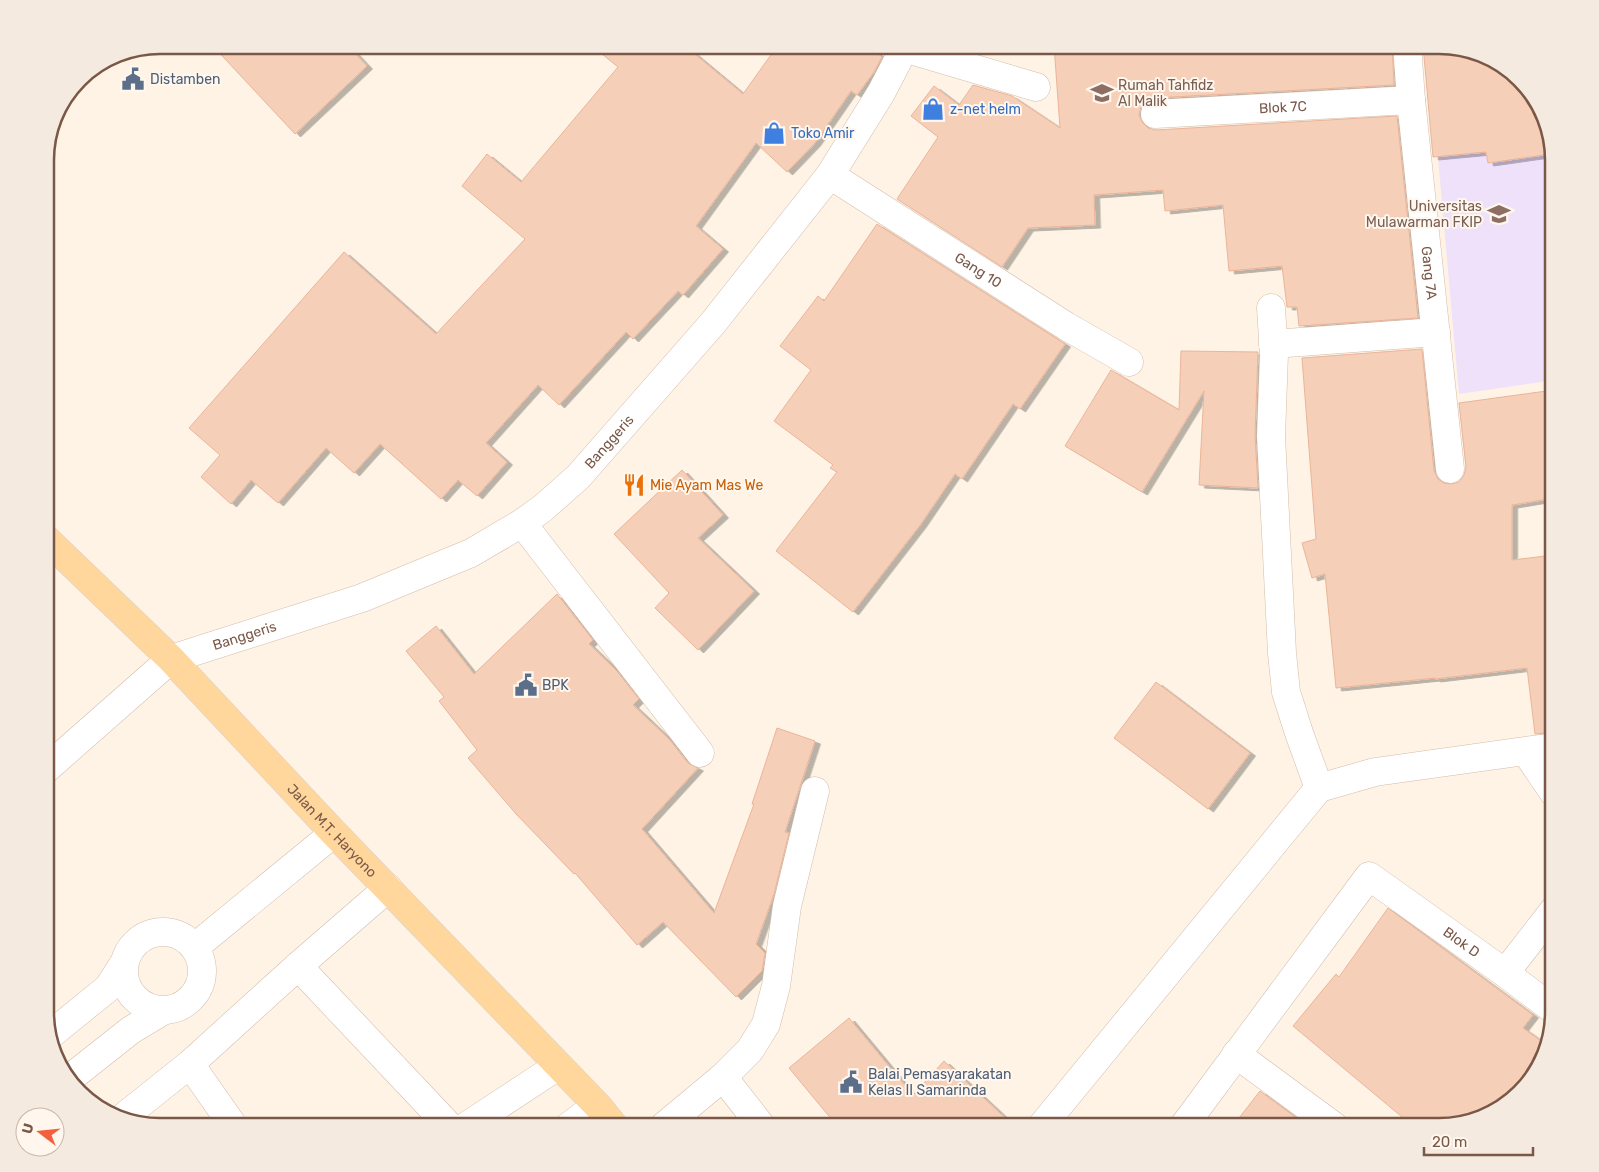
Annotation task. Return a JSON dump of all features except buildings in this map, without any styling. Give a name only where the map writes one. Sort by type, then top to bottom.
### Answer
[{"type":"main road","name":"Jalan M.T. Haryono","points":[[54,547],[171,659],[334,833],[608,1118]]},
{"type":"street","name":"Banggeris","points":[[171,659],[362,598],[471,553],[544,508],[578,477],[713,323],[830,175],[881,93],[901,54]]},
{"type":"street","points":[[929,54],[1036,86]]},
{"type":"street","name":"Gang 7A","points":[[1408,54],[1450,469]]},
{"type":"street","name":"Blok 7C","points":[[1155,114],[1411,100]]},
{"type":"street","name":"Gang 10","points":[[830,175],[1066,326],[1129,362]]},
{"type":"street","points":[[1271,308],[1273,344],[1271,436],[1282,654],[1286,692],[1319,788]]},
{"type":"street","points":[[1273,344],[1436,332]]},
{"type":"street","points":[[522,523],[700,753]]},
{"type":"street","points":[[54,762],[171,659]]},
{"type":"street","points":[[1048,1118],[1319,788],[1375,772],[1545,749]]},
{"type":"street","points":[[1526,752],[1545,780]]},
{"type":"street","points":[[673,1118],[724,1077],[750,1050],[766,1024],[776,986],[787,906],[815,791]]},
{"type":"street","points":[[195,946],[334,833]]},
{"type":"street","name":"Blok D","points":[[1236,1054],[1369,876],[1545,1003]]},
{"type":"street","points":[[129,1114],[190,1064],[388,888]]},
{"type":"street","points":[[1505,973],[1545,922]]},
{"type":"street","points":[[56,1030],[108,988],[134,943],[154,932],[177,933],[195,946],[203,968],[199,990],[183,1007],[161,1012],[131,1030],[74,1075]]},
{"type":"street","points":[[124,963],[126,986],[139,1004],[161,1012]]},
{"type":"street","points":[[298,966],[442,1118]]},
{"type":"street","points":[[1190,1118],[1236,1054],[1324,1118]]},
{"type":"street","points":[[190,1064],[228,1118]]},
{"type":"street","points":[[478,1118],[558,1066]]},
{"type":"street","points":[[724,1077],[755,1118]]},
{"type":"street","points":[[580,1118],[597,1105]]},
{"type":"shaded area","name":"Universitas Mulawarman FKIP","points":[[1429,54],[1453,55],[1473,59],[1504,76],[1523,95],[1534,113],[1542,133],[1544,146],[1545,381],[1459,394]]},
{"type":"place","name":"Distamben","points":[[133,79]]},
{"type":"place","name":"Rumah Tahfidz Al Malik","points":[[1102,93]]},
{"type":"place","name":"z-net helm","points":[[933,109]]},
{"type":"place","name":"Toko Amir","points":[[774,133]]},
{"type":"place","name":"Universitas Mulawarman FKIP","points":[[1499,214]]},
{"type":"place","name":"Mie Ayam Mas We","points":[[634,485]]},
{"type":"place","name":"BPK","points":[[526,685]]},
{"type":"place","name":"Balai Pemasyarakatan Kelas II Samarinda","points":[[851,1082]]}]
